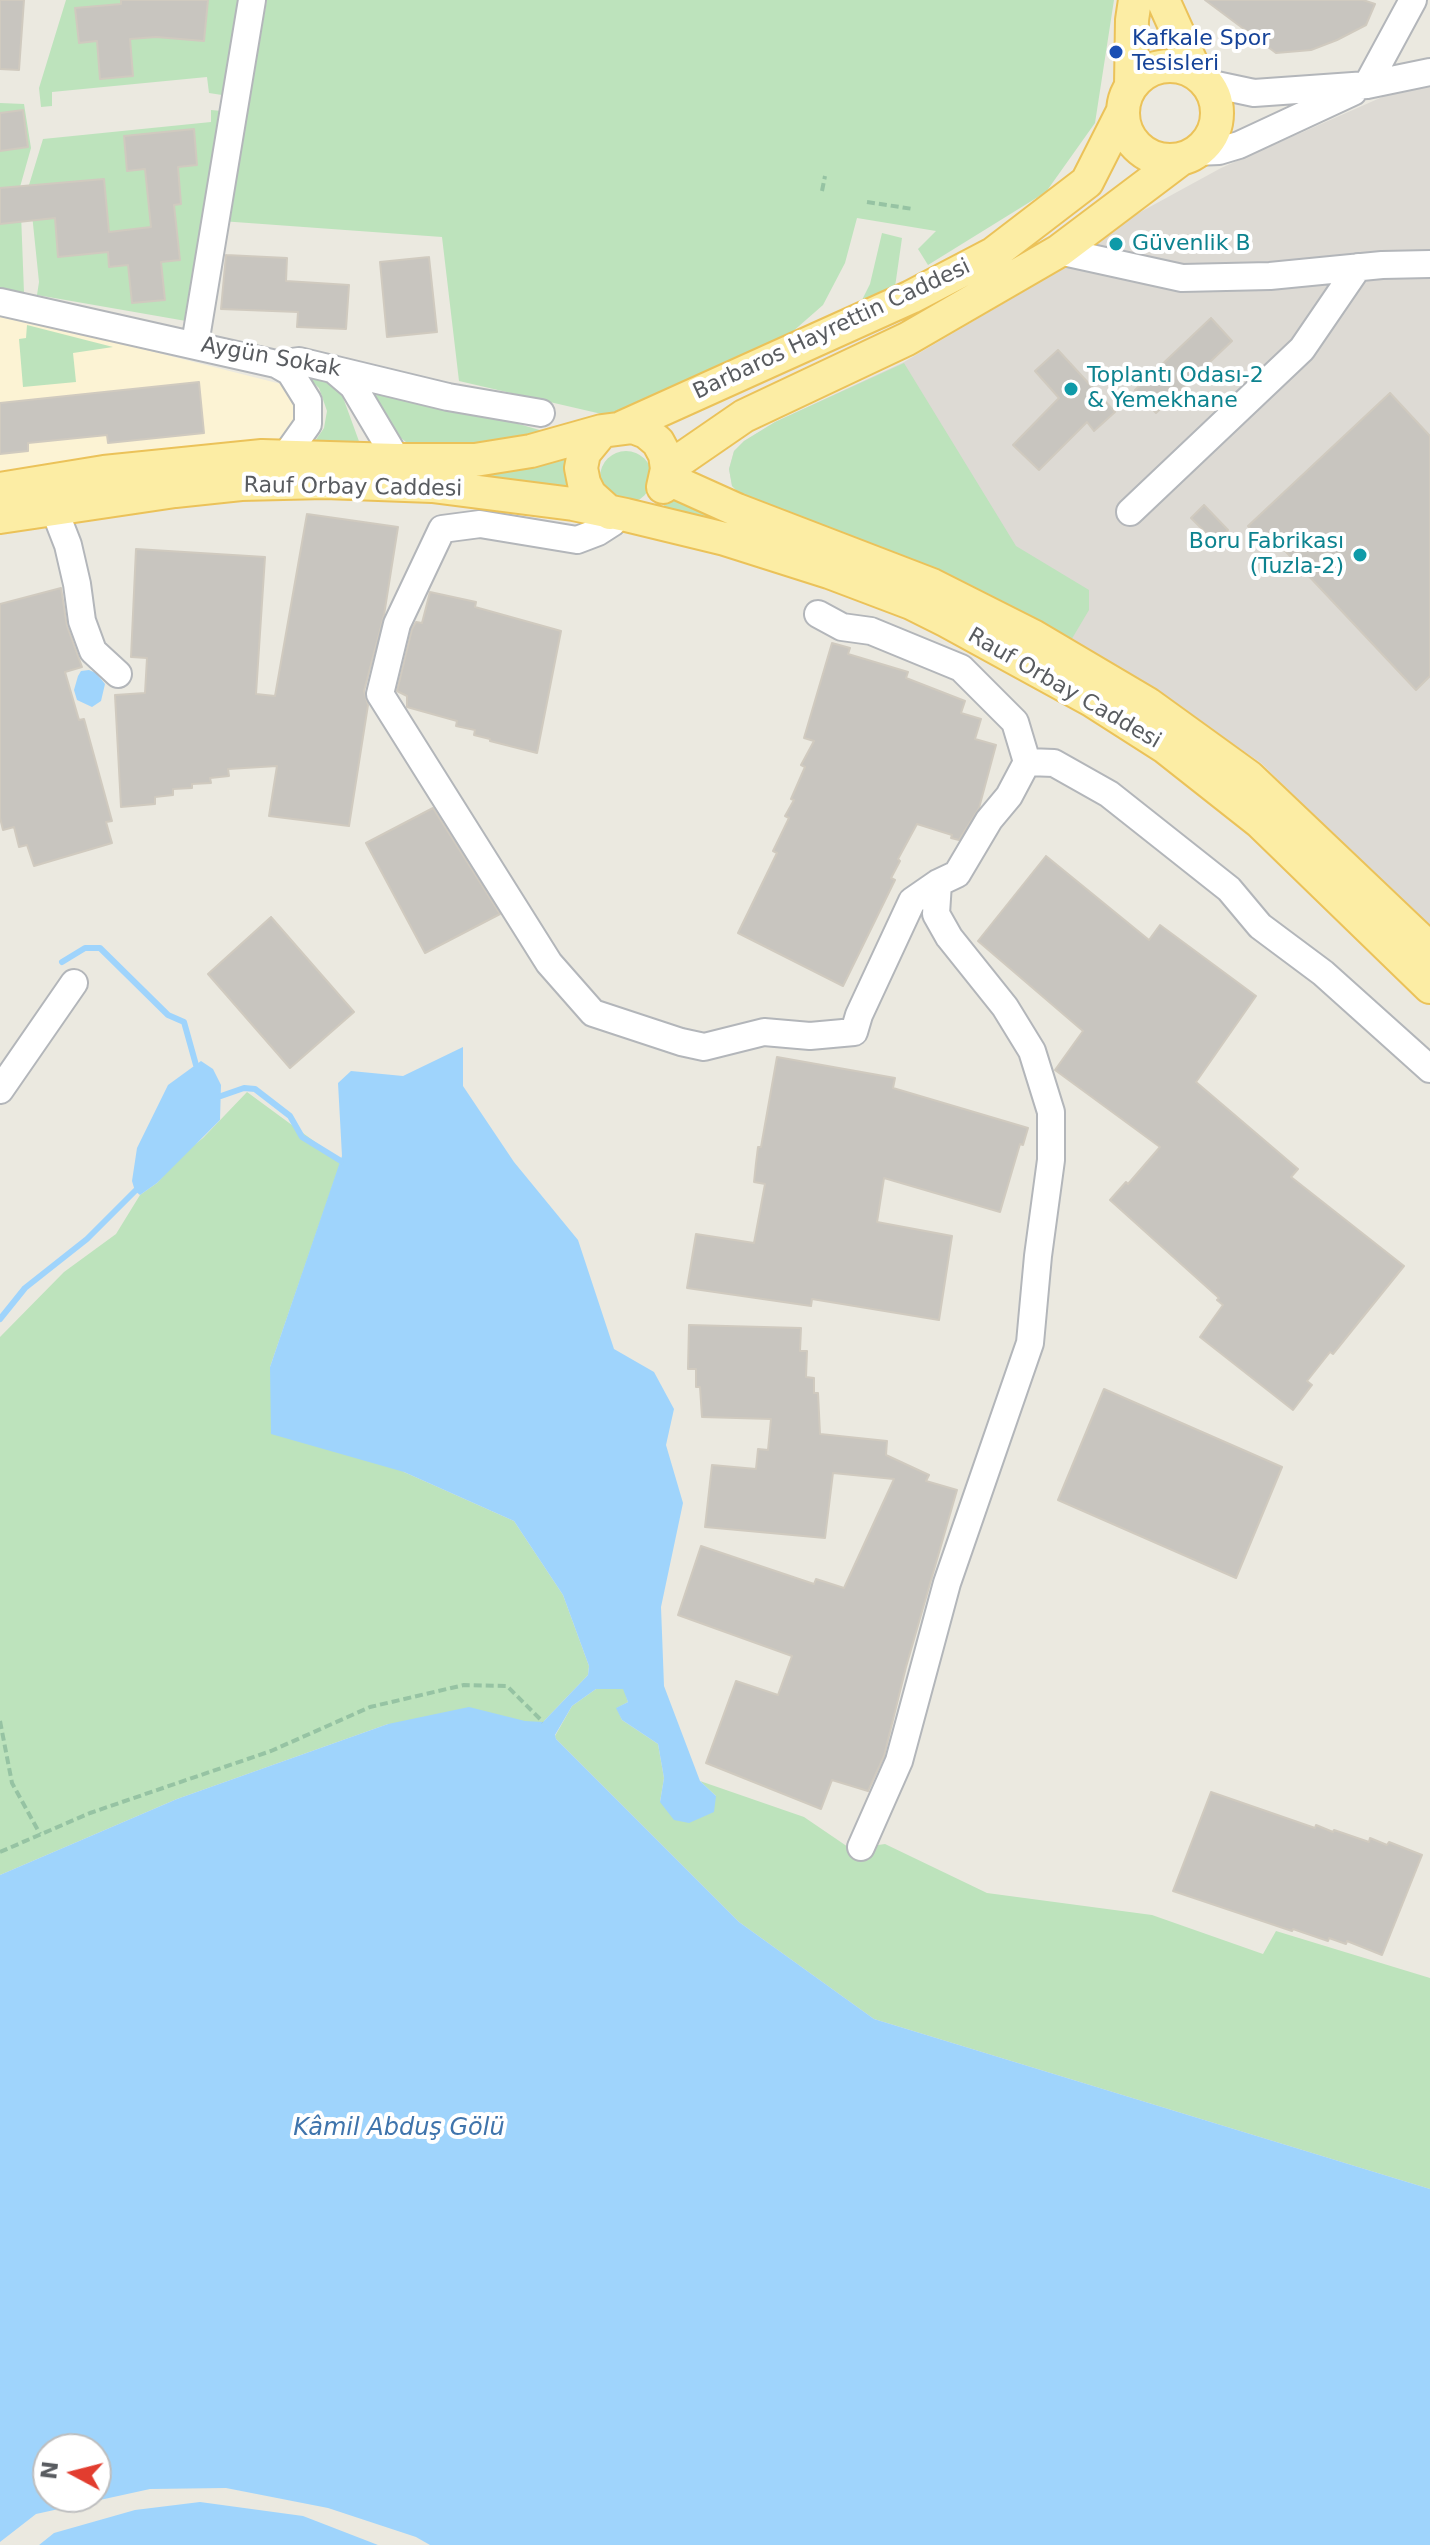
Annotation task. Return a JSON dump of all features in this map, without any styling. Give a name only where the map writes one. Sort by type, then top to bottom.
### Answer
[{"type":"main road","points":[[1135,0],[1124,127],[1141,150],[1167,160],[1189,156],[1208,142],[1218,112],[1215,97],[1202,78],[1163,0]]},
{"type":"main road","points":[[1126,99],[1141,75],[1154,68],[1168,65],[1183,67],[1202,78]]},
{"type":"main road","name":"Barbaros Hayrettin Caddesi","points":[[612,429],[897,304],[993,254],[1087,182],[1126,99]]},
{"type":"main road","name":"Barbaros Hayrettin Caddesi","points":[[667,474],[735,422],[796,389],[907,339],[1059,251],[1189,156]]},
{"type":"main road","points":[[724,503],[712,478],[711,461],[735,422]]},
{"type":"main road","points":[[633,427],[646,432],[658,442],[665,455],[667,474],[659,494],[650,504],[619,514],[590,495],[581,468],[584,453],[612,429],[633,427]]},
{"type":"main road","name":"Rauf Orbay Caddesi","points":[[0,489],[155,466],[286,455],[475,460],[560,444],[612,429]]},
{"type":"main road","name":"Rauf Orbay Caddesi","points":[[667,474],[724,503],[932,585],[1033,636],[1148,704],[1249,777],[1430,949]]},
{"type":"main road","name":"Rauf Orbay Caddesi","points":[[0,517],[207,487],[325,482],[478,491],[573,504],[739,543],[870,586],[947,621],[1093,701],[1165,747],[1260,822],[1430,987]]},
{"type":"street","points":[[195,344],[252,0]]},
{"type":"street","points":[[1189,156],[1239,145],[1367,85],[1413,0]]},
{"type":"street","points":[[1202,78],[1254,93],[1367,85],[1430,72]]},
{"type":"street","points":[[1059,251],[1182,278],[1426,266]]},
{"type":"street","points":[[1130,512],[1302,349],[1358,267]]},
{"type":"street","name":"Aygün Sokak","points":[[0,302],[276,364],[299,361],[448,397],[541,413]]},
{"type":"street","points":[[276,364],[290,372],[308,401],[308,424],[286,455]]},
{"type":"street","points":[[333,368],[353,386],[397,460]]},
{"type":"street","points":[[54,509],[68,545],[82,621],[93,651],[118,674]]},
{"type":"street","points":[[619,514],[605,528],[577,540],[480,524],[442,529],[397,624],[380,694],[549,963],[593,1013],[704,1047],[764,1032],[810,1036],[854,1032],[912,901],[957,874],[989,820],[1009,796],[1027,762],[1015,722],[961,668],[871,631],[842,627],[818,614]]},
{"type":"street","points":[[1027,762],[1054,763],[1109,794],[1229,889],[1260,926],[1323,973],[1430,1069]]},
{"type":"street","points":[[861,1847],[899,1761],[947,1583],[1030,1343],[1051,1160],[1051,1112],[1032,1051],[1005,1007],[949,937],[936,914],[938,883]]},
{"type":"street","points":[[0,1090],[74,983]]},
{"type":"path","points":[[822,191],[825,176]]},
{"type":"path","points":[[867,202],[913,209]]},
{"type":"path","points":[[0,1852],[90,1813],[271,1751],[370,1707],[424,1694],[464,1685],[507,1686],[543,1722]]},
{"type":"path","points":[[0,1721],[12,1783],[40,1834]]},
{"type":"shaded area","points":[[1430,82],[1430,929],[1261,763],[1226,739],[1070,642],[967,586],[732,486],[729,469],[734,451],[744,441],[775,422],[904,362],[1065,267],[1124,221],[1221,168],[1405,87]]},
{"type":"shaded area","points":[[0,313],[281,384],[292,395],[295,416],[292,428],[284,443],[0,480]]},
{"type":"green space","points":[[66,0],[239,0],[222,95],[209,93],[207,77],[52,92],[52,106],[41,107],[39,88]]},
{"type":"green space","points":[[267,0],[1114,0],[1095,123],[1046,192],[928,265],[918,249],[936,231],[857,218],[845,263],[823,305],[774,348],[606,415],[459,381],[442,237],[221,221],[244,126]]},
{"type":"green space","points":[[0,103],[24,104],[31,148],[20,187],[24,293],[0,289]]},
{"type":"green space","points":[[211,110],[222,111],[186,321],[37,295],[39,282],[29,185],[43,139],[211,122]]},
{"type":"green space","points":[[882,233],[902,238],[894,294],[873,304],[862,300],[870,284]]},
{"type":"green space","points":[[27,325],[113,347],[73,353],[76,382],[23,387],[19,339],[26,338]]},
{"type":"green space","points":[[904,363],[1016,546],[1089,590],[1089,610],[1070,642],[967,586],[889,550],[744,499],[732,486],[729,469],[734,451],[744,441],[775,422]]},
{"type":"green space","points":[[304,374],[322,377],[341,392],[360,444],[315,441],[324,428],[327,411],[319,388]]},
{"type":"green space","points":[[375,389],[470,410],[557,435],[501,447],[410,445],[394,433],[377,407]]},
{"type":"green space","points":[[626,451],[644,459],[652,477],[644,495],[626,503],[608,495],[600,477],[608,459]]},
{"type":"green space","points":[[564,456],[575,492],[0,501]]},
{"type":"green space","points":[[671,497],[769,535],[662,508]]},
{"type":"green space","points":[[247,1092],[341,1161],[270,1367],[404,1472],[514,1521],[563,1595],[589,1666],[588,1675],[543,1722],[388,1724],[177,1799],[0,1875],[0,1337],[64,1272],[116,1234],[140,1195],[157,1183]]},
{"type":"green space","points":[[596,1689],[624,1689],[628,1702],[617,1708],[622,1720],[658,1744],[664,1778],[660,1802],[716,1796],[700,1781],[804,1817],[851,1849],[885,1844],[987,1893],[1152,1915],[1263,1954],[1276,1931],[1430,1978],[1430,2189],[874,2019],[739,1922],[556,1739],[572,1706]]},
{"type":"water","points":[[89,670],[105,684],[101,701],[92,707],[77,700],[74,690],[81,671]]},
{"type":"water","name":"Kâmil Abduş Gölü","points":[[463,1047],[463,1086],[514,1162],[578,1240],[614,1349],[654,1372],[674,1409],[666,1445],[683,1503],[661,1607],[664,1686],[700,1781],[716,1796],[714,1812],[689,1823],[674,1820],[660,1802],[664,1778],[658,1744],[622,1720],[616,1708],[628,1702],[623,1689],[596,1689],[572,1706],[555,1735],[556,1739],[739,1922],[874,2019],[1430,2189],[1430,2545],[430,2545],[416,2537],[328,2508],[226,2488],[150,2489],[112,2497],[112,2433],[32,2433],[32,2513],[41,2513],[0,2542],[0,1875],[177,1799],[388,1724],[469,1707],[525,1721],[543,1722],[588,1675],[589,1666],[563,1595],[514,1521],[404,1472],[271,1434],[270,1367],[342,1156],[338,1083],[351,1071],[403,1076]]},
{"type":"water","points":[[201,1061],[213,1069],[221,1085],[220,1120],[157,1183],[140,1195],[132,1181],[137,1148],[168,1085]]},
{"type":"water","points":[[200,2502],[303,2516],[378,2545],[39,2545],[54,2533],[135,2510]]},
{"type":"building","points":[[0,0],[24,0],[19,70],[0,69]]},
{"type":"building","points":[[121,0],[208,0],[204,41],[156,37],[130,39],[133,76],[100,79],[97,41],[79,43],[75,8],[121,4]]},
{"type":"building","points":[[1205,0],[1363,0],[1375,4],[1366,25],[1337,40],[1311,50],[1276,53]]},
{"type":"building","points":[[23,110],[28,147],[0,151],[0,113]]},
{"type":"building","points":[[194,129],[197,165],[178,167],[181,204],[174,205],[180,260],[161,262],[165,300],[132,303],[128,265],[109,267],[108,252],[58,257],[55,218],[0,224],[0,188],[104,179],[109,232],[151,227],[145,169],[127,171],[124,136]]},
{"type":"building","points":[[226,255],[287,258],[286,281],[349,285],[346,329],[297,327],[298,312],[221,309]]},
{"type":"building","points":[[429,257],[437,332],[387,337],[380,262]]},
{"type":"building","points":[[1211,318],[1232,341],[1156,413],[1135,390]]},
{"type":"building","name":"Toplantı Odası-2 & Yemekhane","points":[[1058,350],[1115,412],[1094,431],[1087,422],[1039,470],[1013,445],[1059,398],[1035,371]]},
{"type":"building","points":[[199,382],[204,433],[108,443],[107,435],[28,443],[28,451],[0,454],[0,403]]},
{"type":"building","name":"Boru Fabrikası (Tuzla-2)","points":[[1390,393],[1430,436],[1430,676],[1416,690],[1273,538],[1265,545],[1248,526]]},
{"type":"building","points":[[1204,505],[1228,530],[1215,542],[1191,518]]},
{"type":"building","points":[[307,514],[398,527],[384,615],[364,691],[368,705],[349,826],[269,816],[277,766],[228,769],[229,776],[210,778],[211,783],[192,784],[192,788],[173,789],[173,795],[155,797],[155,804],[121,807],[115,695],[145,693],[147,658],[131,657],[136,549],[265,557],[256,694],[275,696]]},
{"type":"building","points":[[61,588],[67,626],[82,667],[65,672],[79,720],[84,719],[112,821],[106,822],[112,843],[34,866],[27,845],[19,847],[14,827],[3,830],[0,818],[0,604]]},
{"type":"building","points":[[430,592],[476,602],[475,607],[561,631],[537,753],[490,741],[474,735],[475,730],[456,726],[457,721],[407,707],[407,696],[397,691],[412,629],[416,622],[422,623]]},
{"type":"building","points":[[832,643],[850,648],[848,654],[908,672],[906,678],[965,701],[961,713],[981,719],[975,739],[996,745],[979,808],[959,840],[917,824],[898,859],[900,861],[891,878],[895,880],[843,986],[738,933],[777,853],[773,851],[789,818],[785,816],[805,767],[801,765],[814,741],[804,738]]},
{"type":"building","points":[[433,808],[500,914],[425,953],[366,843]]},
{"type":"building","points":[[1046,856],[1149,940],[1160,925],[1256,996],[1196,1082],[1298,1169],[1291,1177],[1404,1266],[1333,1354],[1330,1352],[1307,1381],[1312,1385],[1293,1410],[1200,1337],[1223,1305],[1217,1300],[1219,1298],[1110,1200],[1160,1147],[1055,1070],[1083,1031],[978,941]]},
{"type":"building","points":[[271,917],[354,1012],[290,1068],[208,974]]},
{"type":"building","points":[[777,1057],[895,1078],[893,1088],[1028,1128],[1023,1145],[1020,1144],[1000,1212],[884,1178],[877,1222],[952,1236],[939,1320],[812,1299],[811,1306],[687,1288],[696,1234],[754,1243],[765,1184],[754,1182],[756,1163]]},
{"type":"building","points":[[689,1325],[801,1328],[800,1351],[807,1351],[806,1377],[814,1378],[814,1393],[818,1393],[820,1434],[887,1441],[886,1455],[929,1475],[926,1481],[957,1490],[884,1756],[868,1791],[832,1780],[821,1809],[706,1763],[736,1681],[778,1695],[792,1656],[678,1615],[701,1546],[814,1584],[816,1579],[844,1588],[894,1479],[833,1473],[825,1538],[705,1527],[712,1465],[756,1469],[758,1449],[768,1450],[771,1419],[702,1417],[696,1369],[688,1369]]},
{"type":"building","points":[[1104,1389],[1282,1467],[1236,1578],[1058,1500]]},
{"type":"building","points":[[1211,1792],[1315,1828],[1316,1825],[1369,1842],[1370,1838],[1387,1845],[1389,1842],[1422,1855],[1382,1955],[1347,1941],[1346,1944],[1329,1938],[1328,1941],[1292,1931],[1173,1891]]},
{"type":"waterway","points":[[62,962],[85,948],[100,948],[168,1015],[184,1022],[196,1065]]},
{"type":"waterway","points":[[221,1096],[244,1088],[255,1089],[290,1116],[302,1137],[341,1161]]},
{"type":"waterway","points":[[0,1319],[25,1288],[87,1239],[135,1191]]},
{"type":"place","name":"Kafkale Spor Tesisleri","points":[[1116,52]]},
{"type":"place","name":"Güvenlik B","points":[[1116,244]]},
{"type":"place","name":"Toplantı Odası-2 & Yemekhane","points":[[1071,389]]},
{"type":"place","name":"Boru Fabrikası (Tuzla-2)","points":[[1360,555]]}]
